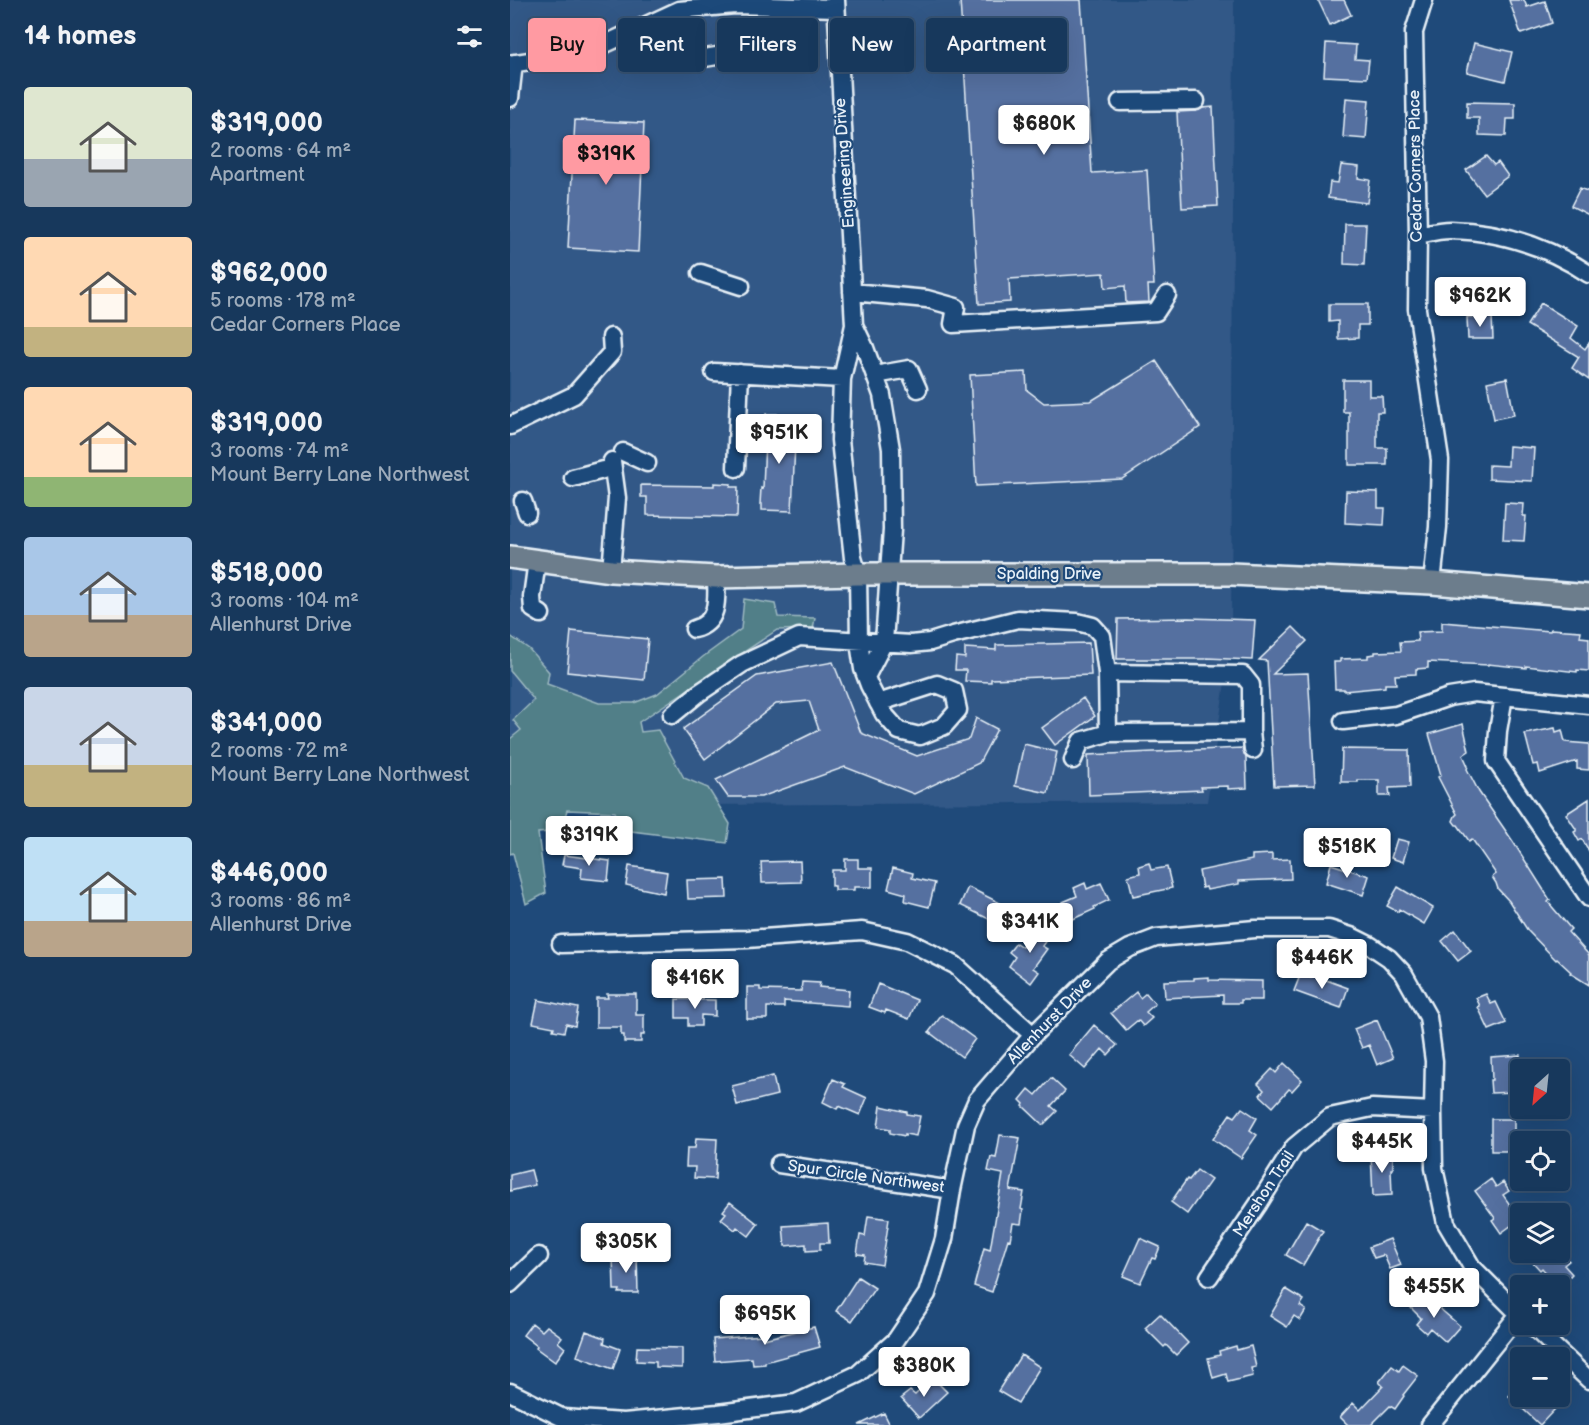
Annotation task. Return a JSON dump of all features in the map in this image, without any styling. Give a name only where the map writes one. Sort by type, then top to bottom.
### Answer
[{"type":"main road","name":"Spalding Drive","points":[[510,557],[611,571],[716,577],[858,574],[1231,574],[1432,584],[1589,596]]},
{"type":"street","name":"Cedar Corners Place","points":[[1424,0],[1414,32],[1418,235],[1417,309],[1440,460],[1438,526],[1432,584]]},
{"type":"street","points":[[510,98],[512,64],[588,52],[679,10],[735,5],[836,4]]},
{"type":"street","name":"Engineering Drive","points":[[836,4],[854,325],[842,379],[840,440],[853,558],[858,574],[859,642],[862,669],[878,703]]},
{"type":"street","points":[[679,10],[699,59],[717,56]]},
{"type":"street","points":[[1120,102],[1196,100]]},
{"type":"street","points":[[1418,235],[1448,230],[1486,233],[1540,247],[1589,274]]},
{"type":"street","points":[[701,273],[741,286]]},
{"type":"street","points":[[852,292],[927,299],[956,307],[953,324],[1156,312],[1167,295]]},
{"type":"street","name":"Engineering Drive","points":[[854,325],[882,394],[891,448],[892,530],[884,642]]},
{"type":"street","points":[[510,426],[574,395],[612,352],[611,337]]},
{"type":"street","points":[[875,375],[909,369],[918,389]]},
{"type":"street","points":[[714,372],[842,379]]},
{"type":"street","points":[[736,468],[740,373]]},
{"type":"street","points":[[573,478],[613,461],[647,463]]},
{"type":"street","points":[[611,571],[617,498],[613,461]]},
{"type":"street","points":[[537,561],[532,597],[533,609],[541,614]]},
{"type":"street","points":[[693,628],[703,627],[712,619],[716,606],[716,577]]},
{"type":"street","points":[[672,715],[699,693],[742,664],[799,637],[912,644],[930,642],[1018,619],[1077,622],[1093,626],[1102,636],[1107,672],[1108,733]]},
{"type":"street","points":[[866,677],[884,642]]},
{"type":"street","points":[[1107,672],[1243,675],[1251,686],[1253,750]]},
{"type":"street","points":[[1343,721],[1396,715],[1449,696],[1474,693],[1589,705]]},
{"type":"street","points":[[1504,696],[1496,761],[1589,898]]},
{"type":"street","points":[[1073,760],[1081,741],[1108,733],[1251,732]]},
{"type":"street","name":"Allenhurst Drive","points":[[510,1392],[563,1418],[624,1422],[796,1403],[858,1374],[896,1340],[927,1294],[944,1239],[966,1125],[977,1100],[1033,1035],[1108,961],[1130,948],[1156,938],[1255,929],[1329,929],[1371,946],[1389,958],[1404,974],[1428,1017],[1434,1061],[1432,1111],[1434,1168],[1446,1223],[1472,1267],[1510,1304]]},
{"type":"street","points":[[561,944],[747,939],[862,931],[907,941],[955,965],[1033,1035]]},
{"type":"street","name":"Mershon Trail","points":[[1209,1277],[1294,1147],[1330,1117],[1372,1108],[1432,1111]]},
{"type":"street","name":"Spur Circle Northwest","points":[[779,1164],[952,1190]]},
{"type":"street","points":[[510,1284],[539,1256]]},
{"type":"street","points":[[1430,1425],[1510,1334]]},
{"type":"street","name":"Allenhurst Drive","points":[[1542,1335],[1589,1380]]},
{"type":"shaded area","points":[[510,0],[1234,0],[1231,643],[1207,802],[512,806],[510,808]]},
{"type":"green space","points":[[744,599],[775,604],[778,617],[815,618],[813,629],[777,630],[639,722],[641,732],[658,730],[684,778],[708,788],[730,824],[727,843],[623,830],[615,812],[567,810],[561,831],[538,833],[546,893],[526,904],[513,853],[510,854],[510,739],[521,730],[513,720],[534,700],[510,671],[510,636],[529,649],[549,672],[547,684],[599,703],[634,703],[657,694],[741,629]]},
{"type":"building","points":[[960,0],[1081,0],[1092,173],[1147,170],[1154,285],[1148,285],[1149,302],[1126,303],[1125,286],[1105,288],[1104,273],[1009,279],[1010,302],[979,304],[964,72],[1067,72],[1067,18],[961,18]]},
{"type":"building","points":[[1318,0],[1344,0],[1351,15],[1330,25]]},
{"type":"building","points":[[1509,0],[1524,0],[1527,7],[1545,1],[1552,23],[1521,34]]},
{"type":"building","points":[[1326,43],[1356,45],[1355,59],[1369,60],[1367,78],[1324,76]]},
{"type":"building","points":[[1474,43],[1512,52],[1505,81],[1467,72]]},
{"type":"building","points":[[1346,98],[1369,100],[1366,139],[1343,137]]},
{"type":"building","points":[[1467,102],[1515,103],[1515,119],[1507,119],[1506,136],[1479,135],[1479,118],[1467,118]]},
{"type":"building","points":[[1213,107],[1218,206],[1182,208],[1177,112]]},
{"type":"building","points":[[575,120],[644,123],[638,252],[568,248]]},
{"type":"building","points":[[1486,156],[1494,165],[1498,162],[1508,176],[1484,194],[1466,170]]},
{"type":"building","points":[[1341,165],[1359,167],[1358,178],[1370,180],[1367,203],[1328,198],[1330,182],[1338,183]]},
{"type":"building","points":[[1580,188],[1589,192],[1589,215],[1571,206]]},
{"type":"building","points":[[1345,224],[1366,224],[1364,265],[1344,264]]},
{"type":"building","points":[[1541,303],[1578,326],[1571,338],[1585,349],[1589,343],[1589,380],[1572,368],[1579,357],[1527,325]]},
{"type":"building","points":[[1329,304],[1368,304],[1368,325],[1358,325],[1358,338],[1338,339],[1338,321],[1329,322]]},
{"type":"building","points":[[1492,316],[1493,339],[1468,339],[1467,317]]},
{"type":"building","points":[[1156,361],[1200,427],[1122,479],[976,486],[970,375],[1026,372],[1027,390],[1044,403],[1091,401]]},
{"type":"building","points":[[1507,378],[1514,415],[1494,419],[1487,382]]},
{"type":"building","points":[[1343,380],[1369,380],[1369,396],[1382,396],[1383,412],[1377,412],[1377,448],[1387,448],[1387,465],[1349,465],[1349,412],[1343,412]]},
{"type":"building","points":[[766,414],[777,414],[777,421],[796,421],[792,511],[762,510],[762,504],[760,504],[761,488],[763,489]]},
{"type":"building","points":[[1509,446],[1534,448],[1532,481],[1489,479],[1489,465],[1508,466]]},
{"type":"building","points":[[714,483],[731,484],[730,487],[738,487],[737,517],[647,515],[647,497],[641,497],[641,485],[714,486]]},
{"type":"building","points":[[1346,491],[1378,492],[1378,508],[1385,508],[1384,525],[1345,523]]},
{"type":"building","points":[[1505,503],[1524,504],[1523,516],[1526,516],[1524,541],[1503,540]]},
{"type":"building","points":[[1118,619],[1255,620],[1252,660],[1117,659]]},
{"type":"building","points":[[1442,622],[1550,631],[1551,629],[1581,631],[1580,637],[1589,638],[1589,671],[1428,662],[1428,668],[1416,669],[1416,674],[1395,675],[1396,684],[1344,691],[1344,689],[1335,689],[1334,662],[1340,662],[1340,659],[1368,658],[1368,655],[1375,654],[1375,652],[1401,651],[1400,642],[1418,641],[1417,632],[1442,631]]},
{"type":"building","points":[[1293,627],[1307,641],[1273,674],[1308,673],[1315,785],[1274,786],[1267,661],[1259,660]]},
{"type":"building","points":[[571,631],[648,639],[644,680],[567,672]]},
{"type":"building","points":[[1089,643],[1091,675],[991,679],[991,682],[965,681],[966,670],[955,670],[956,657],[965,658],[965,648],[996,650],[996,645]]},
{"type":"building","points":[[833,662],[861,733],[917,756],[969,739],[976,718],[997,729],[979,763],[914,794],[845,767],[761,797],[728,797],[716,780],[819,730],[809,701],[776,704],[705,759],[683,729],[757,676]]},
{"type":"building","points":[[1083,698],[1095,716],[1055,745],[1042,728]]},
{"type":"building","points":[[1463,724],[1469,751],[1463,755],[1467,769],[1479,792],[1550,900],[1548,902],[1571,929],[1568,932],[1589,955],[1589,985],[1570,973],[1528,931],[1509,901],[1498,889],[1492,877],[1496,874],[1472,839],[1469,841],[1453,821],[1457,814],[1438,777],[1441,775],[1429,734]]},
{"type":"building","points":[[1555,728],[1556,732],[1562,730],[1565,742],[1589,744],[1589,770],[1577,769],[1577,761],[1540,773],[1538,764],[1533,765],[1525,734]]},
{"type":"building","points":[[1024,744],[1057,752],[1048,793],[1015,786]]},
{"type":"building","points":[[1242,748],[1246,758],[1247,788],[1201,787],[1202,790],[1089,795],[1088,755]]},
{"type":"building","points":[[1342,749],[1409,750],[1410,787],[1389,788],[1390,796],[1379,796],[1379,780],[1341,782]]},
{"type":"building","points":[[1589,799],[1589,851],[1582,839],[1579,841],[1574,832],[1576,829],[1566,814]]},
{"type":"building","points":[[1397,839],[1409,842],[1403,862],[1391,858]]},
{"type":"building","points":[[1272,854],[1272,860],[1290,859],[1291,879],[1239,881],[1239,884],[1207,890],[1206,887],[1202,888],[1199,871],[1252,860],[1252,855]]},
{"type":"building","points":[[564,855],[610,861],[608,881],[581,878],[582,868],[562,865]]},
{"type":"building","points":[[845,859],[858,859],[858,868],[872,868],[872,887],[835,890],[835,886],[832,886],[832,870],[845,870]]},
{"type":"building","points":[[800,861],[801,882],[762,883],[761,862]]},
{"type":"building","points":[[1149,863],[1151,870],[1167,867],[1172,888],[1133,896],[1128,876],[1140,873],[1139,866]]},
{"type":"building","points":[[1331,864],[1369,876],[1363,895],[1326,883]]},
{"type":"building","points":[[629,866],[667,872],[664,893],[626,885]]},
{"type":"building","points":[[893,868],[913,873],[912,878],[935,883],[929,907],[905,901],[906,894],[888,889]]},
{"type":"building","points":[[726,879],[727,898],[688,899],[687,880]]},
{"type":"building","points":[[1085,883],[1087,889],[1101,883],[1109,900],[1071,920],[1063,902],[1077,896],[1074,888]]},
{"type":"building","points":[[968,887],[1004,905],[995,922],[960,905]]},
{"type":"building","points":[[1398,887],[1433,908],[1424,924],[1399,909],[1398,912],[1387,906]]},
{"type":"building","points":[[1040,924],[1051,933],[1042,946],[1047,949],[1033,968],[1039,972],[1031,983],[1009,966],[1015,957],[1009,952],[1016,943],[1022,947]]},
{"type":"building","points":[[1455,930],[1471,951],[1458,961],[1442,941]]},
{"type":"building","points":[[1301,973],[1348,988],[1341,1008],[1294,991]]},
{"type":"building","points":[[1209,977],[1209,980],[1262,981],[1262,1000],[1223,1003],[1223,995],[1165,998],[1164,981]]},
{"type":"building","points":[[802,982],[820,983],[819,987],[849,990],[848,1006],[784,1001],[784,1007],[767,1007],[767,1019],[747,1019],[747,987],[760,987],[760,990],[801,991]]},
{"type":"building","points":[[878,984],[917,1000],[909,1019],[886,1010],[885,1013],[869,1007]]},
{"type":"building","points":[[1136,992],[1140,998],[1146,993],[1155,1004],[1146,1012],[1152,1018],[1143,1026],[1138,1020],[1126,1030],[1111,1013]]},
{"type":"building","points":[[607,994],[636,994],[636,1015],[644,1015],[644,1035],[641,1035],[641,1042],[624,1042],[621,1027],[596,1027],[596,998],[608,998]]},
{"type":"building","points":[[1486,994],[1491,1004],[1496,1002],[1506,1023],[1489,1030],[1476,998]]},
{"type":"building","points":[[676,999],[715,1000],[715,1016],[701,1015],[701,1026],[688,1026],[688,1018],[676,1018]]},
{"type":"building","points":[[538,1000],[578,1008],[575,1026],[566,1024],[564,1032],[553,1030],[554,1027],[533,1023]]},
{"type":"building","points":[[942,1015],[975,1039],[962,1057],[929,1032]]},
{"type":"building","points":[[1377,1020],[1393,1058],[1377,1065],[1369,1045],[1362,1048],[1354,1029]]},
{"type":"building","points":[[1094,1025],[1117,1045],[1108,1055],[1102,1049],[1085,1069],[1069,1055]]},
{"type":"building","points":[[1520,1055],[1520,1059],[1510,1059],[1510,1092],[1491,1093],[1491,1057]]},
{"type":"building","points":[[1284,1063],[1302,1080],[1292,1091],[1289,1089],[1273,1107],[1260,1095],[1264,1090],[1258,1084],[1272,1069],[1276,1073]]},
{"type":"building","points":[[773,1076],[777,1095],[737,1105],[732,1086]]},
{"type":"building","points":[[1051,1078],[1065,1091],[1051,1106],[1057,1111],[1043,1125],[1023,1106],[1020,1100],[1029,1089],[1036,1095]]},
{"type":"building","points":[[833,1079],[845,1084],[843,1087],[867,1098],[860,1115],[839,1106],[837,1109],[823,1102]]},
{"type":"building","points":[[881,1106],[920,1116],[916,1136],[890,1133],[890,1129],[878,1127]]},
{"type":"building","points":[[1242,1108],[1257,1118],[1250,1130],[1257,1135],[1241,1158],[1213,1139],[1230,1114],[1235,1117]]},
{"type":"building","points":[[1491,1119],[1514,1119],[1514,1131],[1510,1131],[1510,1151],[1491,1151]]},
{"type":"building","points":[[1000,1135],[1020,1138],[1010,1190],[1024,1192],[1021,1224],[1013,1223],[1010,1240],[1008,1239],[992,1292],[974,1286],[984,1248],[990,1250],[1003,1174],[988,1171],[991,1157],[996,1158]]},
{"type":"building","points":[[696,1138],[717,1139],[715,1179],[694,1178],[695,1167],[686,1167],[687,1148],[695,1148]]},
{"type":"building","points":[[1371,1154],[1393,1154],[1392,1195],[1373,1196]]},
{"type":"building","points":[[531,1170],[535,1185],[510,1191],[510,1175]]},
{"type":"building","points":[[1197,1170],[1211,1180],[1187,1214],[1171,1202],[1187,1179],[1189,1180]]},
{"type":"building","points":[[1491,1179],[1496,1187],[1503,1182],[1509,1191],[1503,1195],[1510,1205],[1510,1226],[1501,1233],[1492,1220],[1495,1218],[1475,1191]]},
{"type":"building","points":[[730,1202],[758,1224],[749,1236],[737,1227],[735,1230],[721,1219],[726,1213],[723,1211]]},
{"type":"building","points":[[868,1216],[889,1219],[882,1265],[864,1262],[865,1255],[857,1254],[860,1235],[865,1236]]},
{"type":"building","points":[[1306,1221],[1323,1231],[1303,1265],[1286,1255]]},
{"type":"building","points":[[828,1223],[829,1243],[820,1243],[820,1250],[806,1251],[806,1244],[785,1246],[783,1226]]},
{"type":"building","points":[[1140,1238],[1160,1247],[1140,1283],[1123,1276]]},
{"type":"building","points":[[1390,1239],[1401,1265],[1390,1269],[1384,1255],[1374,1258],[1369,1247]]},
{"type":"building","points":[[613,1255],[637,1255],[638,1293],[619,1293],[620,1290],[614,1290]]},
{"type":"building","points":[[1534,1263],[1566,1263],[1564,1265],[1572,1274],[1570,1276],[1548,1275],[1542,1268],[1540,1270]]},
{"type":"building","points":[[858,1277],[875,1288],[852,1321],[836,1311]]},
{"type":"building","points":[[1286,1289],[1304,1300],[1300,1306],[1306,1310],[1300,1320],[1294,1316],[1287,1327],[1270,1316]]},
{"type":"building","points":[[1423,1294],[1460,1326],[1446,1342],[1430,1328],[1426,1333],[1416,1324],[1421,1318],[1411,1308]]},
{"type":"building","points":[[1160,1314],[1188,1343],[1176,1355],[1166,1345],[1164,1347],[1145,1328]]},
{"type":"building","points":[[532,1323],[542,1331],[547,1326],[562,1337],[558,1342],[565,1348],[555,1362],[523,1335]]},
{"type":"building","points":[[814,1327],[820,1347],[765,1362],[765,1364],[753,1365],[752,1358],[715,1361],[713,1339],[762,1335],[763,1339]]},
{"type":"building","points":[[586,1331],[605,1338],[604,1343],[620,1349],[613,1369],[577,1356]]},
{"type":"building","points":[[1236,1346],[1237,1350],[1251,1346],[1256,1367],[1251,1368],[1253,1376],[1228,1382],[1226,1374],[1213,1378],[1208,1358],[1220,1355],[1219,1351]]},
{"type":"building","points":[[637,1347],[682,1348],[682,1368],[656,1367],[656,1362],[636,1361]]},
{"type":"building","points":[[1021,1355],[1040,1367],[1018,1403],[998,1391]]},
{"type":"building","points":[[1403,1365],[1418,1376],[1395,1409],[1390,1406],[1371,1425],[1348,1425],[1340,1417],[1353,1403],[1360,1410],[1383,1386],[1379,1382],[1392,1366],[1399,1371]]},
{"type":"building","points":[[933,1378],[947,1392],[919,1418],[901,1398],[910,1391],[915,1395]]},
{"type":"building","points":[[1521,1407],[1553,1407],[1555,1409],[1540,1425]]},
{"type":"building","points":[[884,1413],[890,1425],[859,1425]]}]
